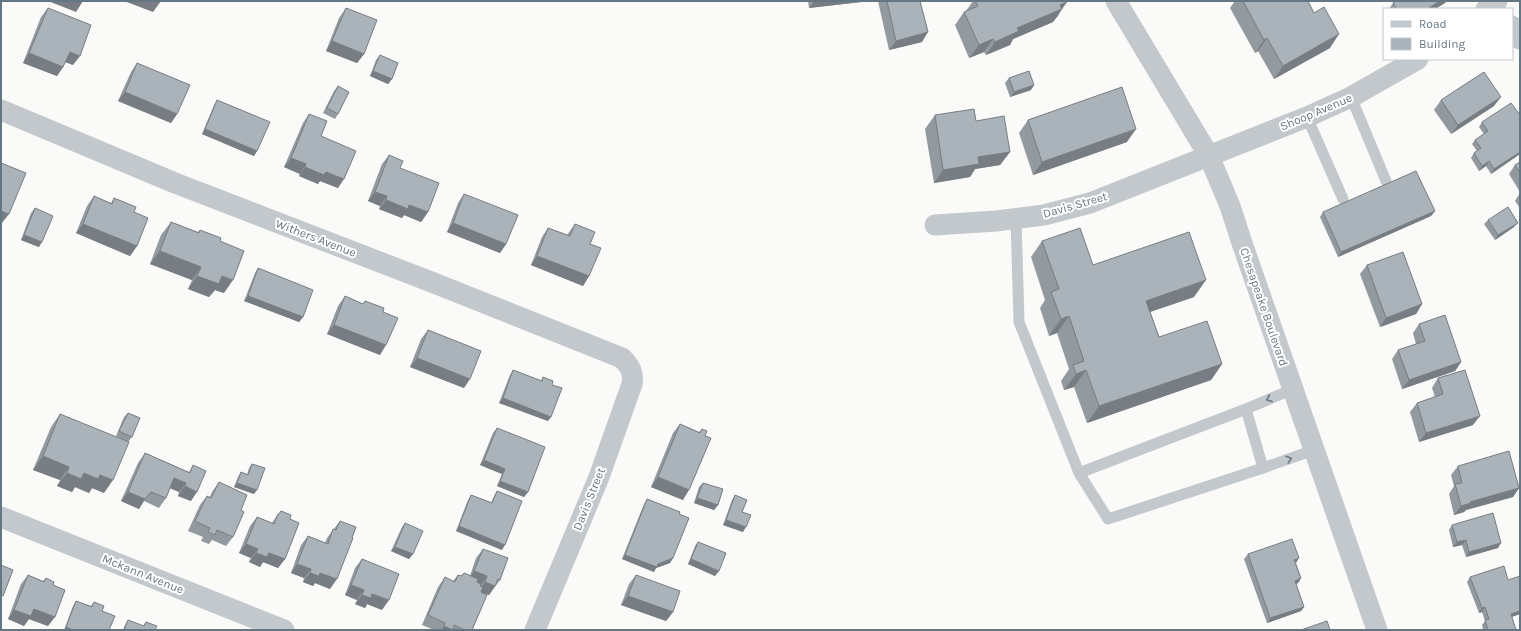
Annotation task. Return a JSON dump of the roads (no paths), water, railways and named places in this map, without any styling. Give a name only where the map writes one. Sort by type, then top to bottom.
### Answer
[{"type":"street","name":"Chesapeake Boulevard","points":[[1116,1],[1209,156],[1230,206],[1377,630]]},
{"type":"street","points":[[1487,8],[1497,1]]},
{"type":"street","points":[[1513,28],[1520,39]]},
{"type":"street","name":"Shoop Avenue","points":[[1209,156],[1307,117],[1351,97],[1416,60]]},
{"type":"street","name":"Withers Avenue","points":[[1,110],[174,183],[434,283],[622,358],[630,366]]},
{"type":"street","name":"Davis Street","points":[[935,225],[1016,219],[1044,215],[1090,203],[1209,156]]},
{"type":"street","name":"Davis Street","points":[[535,630],[601,470],[632,384],[633,377],[630,366]]},
{"type":"street","name":"Mckann Avenue","points":[[1,517],[284,630]]},
{"type":"lane","points":[[1351,97],[1386,181]]},
{"type":"lane","points":[[1307,117],[1343,199]]},
{"type":"lane","points":[[1016,219],[1019,322],[1079,473],[1108,519],[1314,450]]},
{"type":"lane","points":[[1079,473],[1246,409],[1293,389]]},
{"type":"lane","points":[[1246,409],[1264,468]]}]
